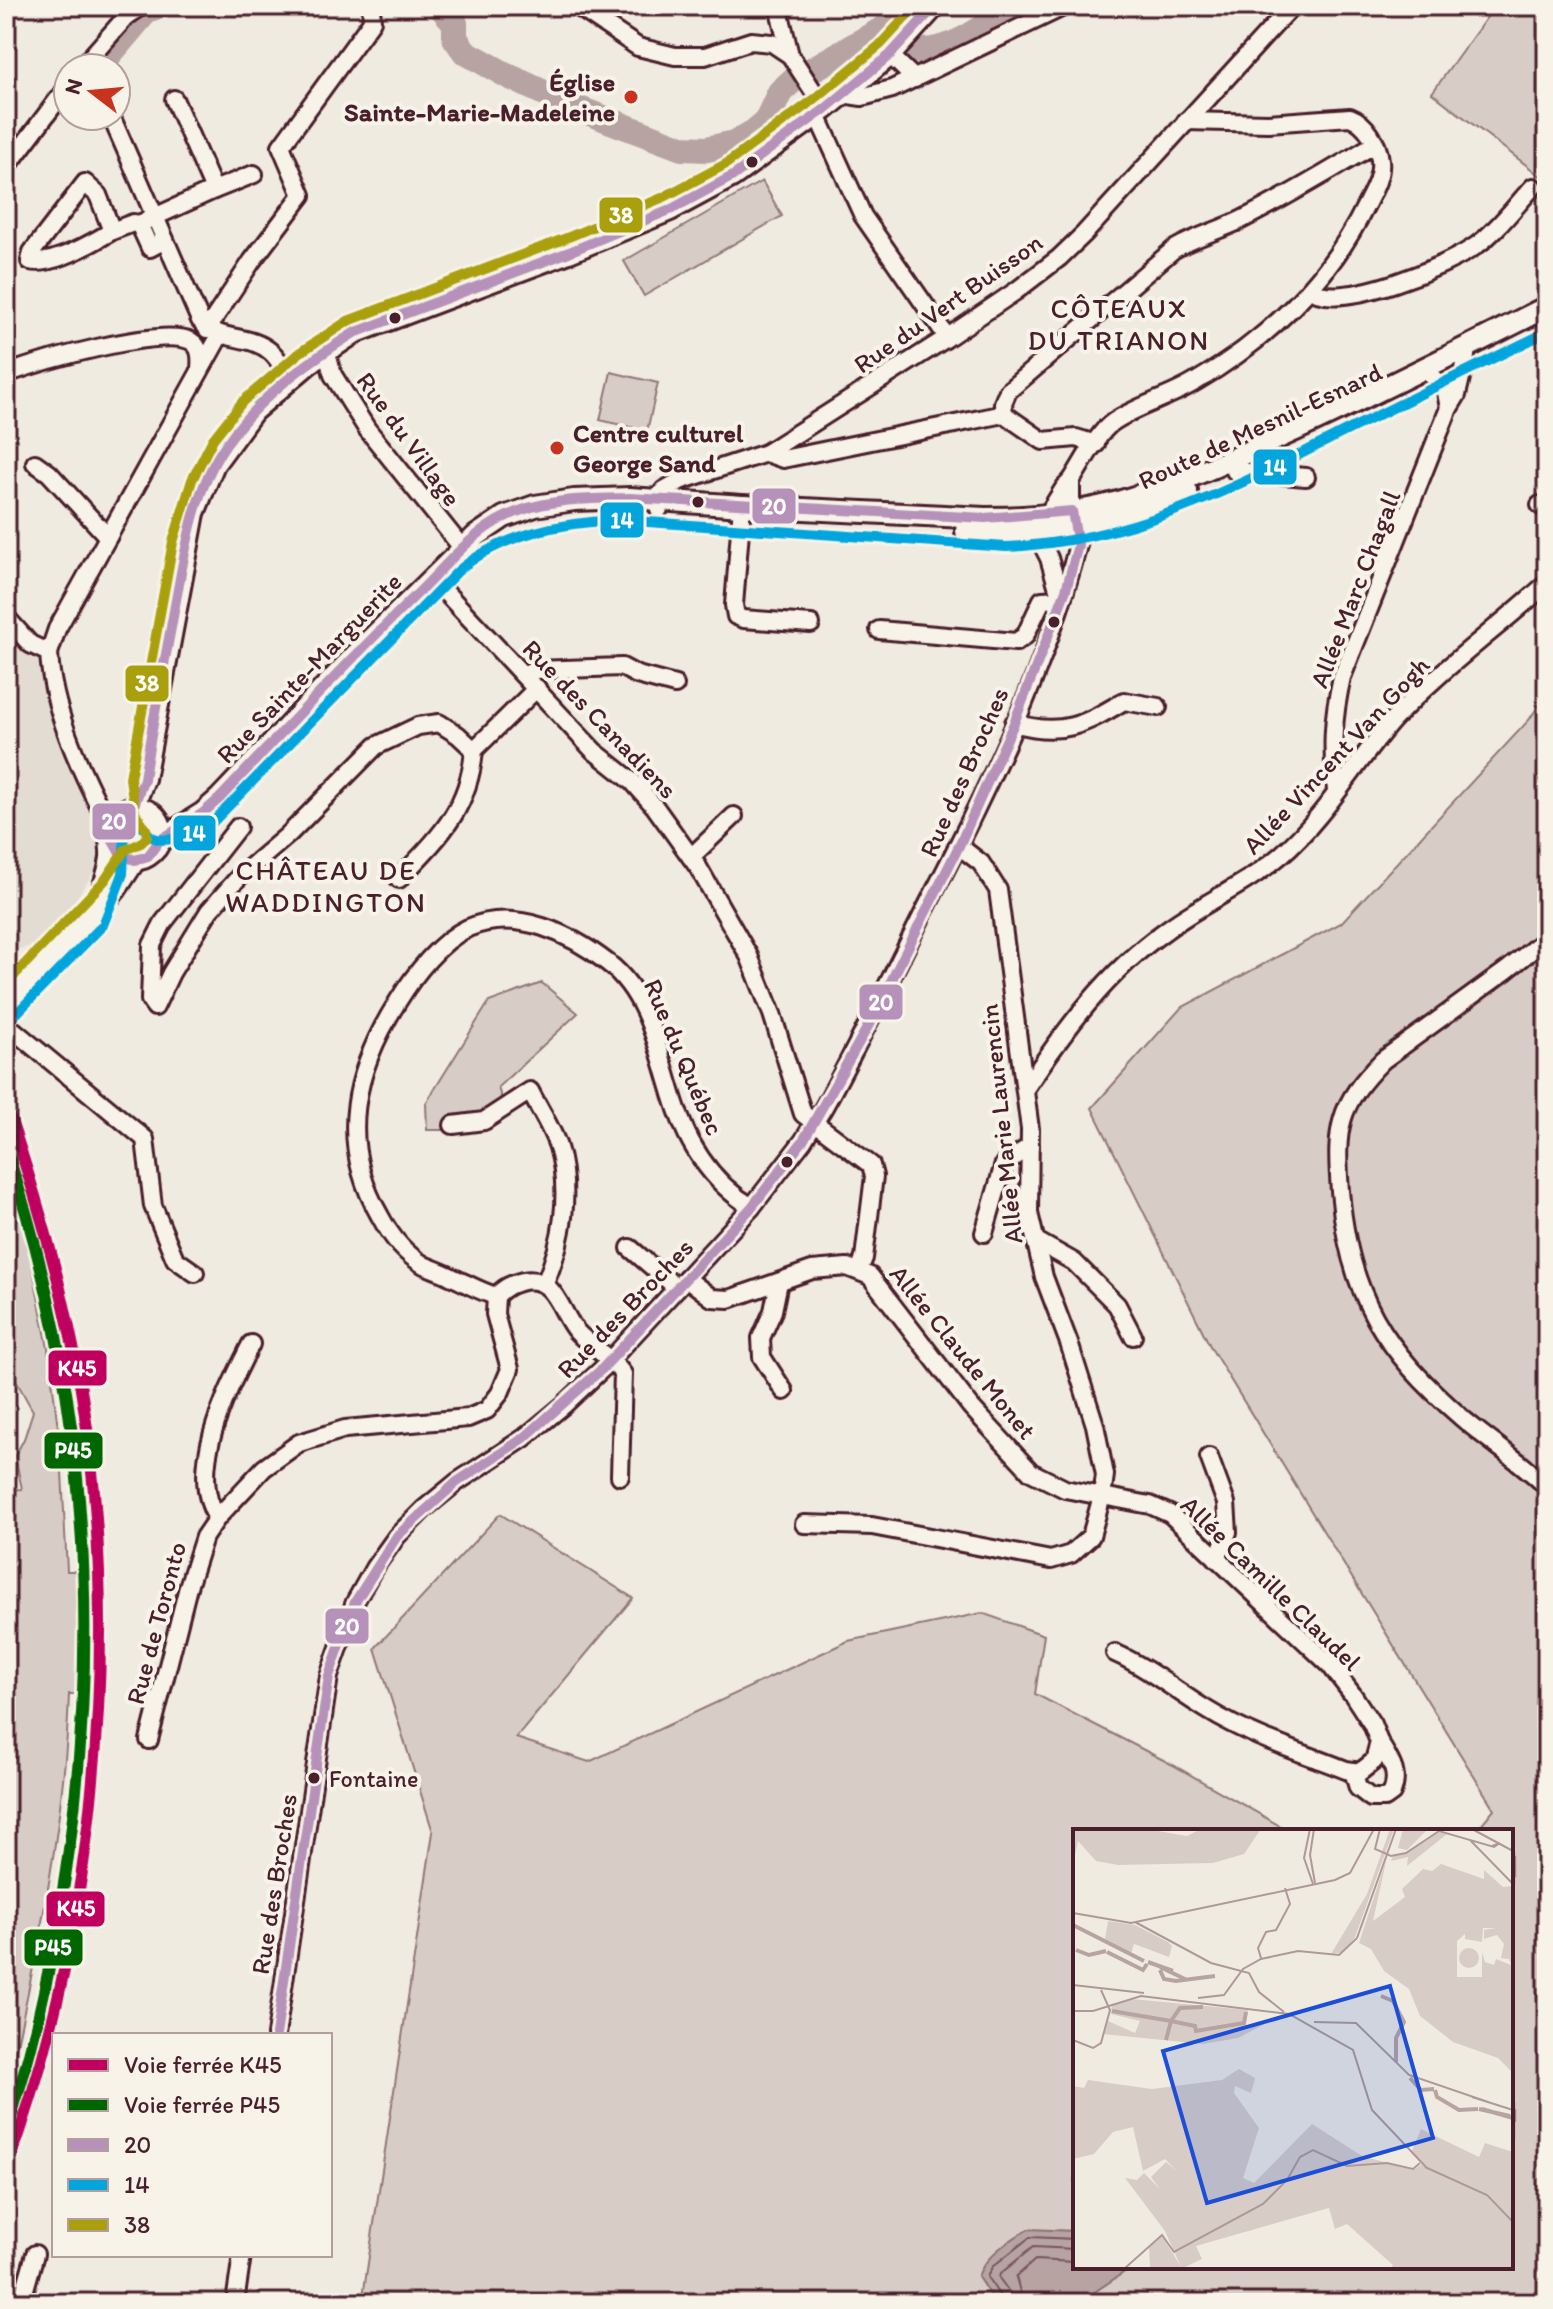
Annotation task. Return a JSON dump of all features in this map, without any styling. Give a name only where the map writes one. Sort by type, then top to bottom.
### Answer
[{"type":"main road","points":[[112,844],[121,855],[135,860],[148,856],[150,821],[144,779],[194,513],[214,464],[253,411],[291,378],[354,333],[546,261],[670,210],[733,176],[821,112],[890,55],[935,6]]},
{"type":"main road","name":"Route de Mesnil-Esnard","points":[[1074,520],[1227,461],[1327,416],[1547,307]]},
{"type":"main road","name":"Route de Mesnil-Esnard","points":[[660,506],[985,518],[1042,524],[1136,512],[1235,471],[1547,316]]},
{"type":"main road","name":"Rue Sainte-Marguerite","points":[[150,821],[192,821],[220,798],[281,731],[463,549],[512,526],[573,510],[660,506]]},
{"type":"main road","points":[[91,917],[106,880],[113,820],[125,810],[150,821]]},
{"type":"main road","points":[[6,1004],[91,917],[116,889],[135,860]]},
{"type":"street","points":[[95,52],[126,17],[142,6]]},
{"type":"street","points":[[113,820],[103,814],[71,741],[51,681],[49,653],[57,629],[200,369],[214,332],[252,261],[302,195],[281,146],[372,21],[371,6]]},
{"type":"street","points":[[577,6],[638,47],[675,56],[705,56],[751,41],[772,43],[794,62],[809,84],[863,216],[943,331],[945,339]]},
{"type":"street","points":[[778,6],[794,62]]},
{"type":"street","points":[[842,94],[862,97],[892,89],[1065,6]]},
{"type":"street","name":"Rue du Vert Buisson","points":[[660,506],[664,490],[680,481],[766,453],[945,339],[1059,258],[1292,6]]},
{"type":"street","points":[[890,55],[915,79]]},
{"type":"street","points":[[174,99],[214,190]]},
{"type":"street","points":[[6,168],[52,107]]},
{"type":"street","points":[[879,630],[1016,642],[1025,636],[1042,600],[1061,599],[1042,524],[1105,429],[1120,418],[1173,394],[1215,370],[1272,327],[1310,289],[1346,242],[1375,188],[1381,163],[1375,144],[1364,125],[1350,117],[1268,123],[1186,121]]},
{"type":"street","points":[[118,132],[200,320],[214,332],[242,338],[270,351],[291,378]]},
{"type":"street","points":[[1004,414],[1003,398],[1008,391],[1173,250],[1193,238],[1236,223],[1275,203],[1375,144]]},
{"type":"street","points":[[112,231],[98,195],[85,183],[32,252],[30,261],[51,260],[89,245],[112,231],[133,223],[139,224],[254,174]]},
{"type":"street","points":[[1310,289],[1318,295],[1329,297],[1348,295],[1442,265],[1479,244],[1533,187]]},
{"type":"street","points":[[139,224],[150,248],[165,240]]},
{"type":"street","points":[[6,374],[59,356],[129,342],[170,338],[186,339],[197,346],[200,369]]},
{"type":"street","name":"Rue du Village","points":[[326,351],[333,375],[367,429],[463,549]]},
{"type":"street","name":"Allée Marc Chagall","points":[[1336,791],[1332,752],[1333,714],[1342,677],[1449,408],[1457,395],[1466,356]]},
{"type":"street","points":[[1429,374],[1445,387],[1449,408]]},
{"type":"street","points":[[766,453],[783,459],[1004,414],[1043,441],[1076,438],[1096,444]]},
{"type":"street","points":[[35,463],[49,473],[108,537]]},
{"type":"street","points":[[1235,471],[1306,477]]},
{"type":"street","name":"Rue des Broches","points":[[276,2033],[329,1676],[355,1602],[397,1536],[424,1509],[457,1482],[524,1438],[565,1404],[609,1360],[751,1208],[813,1124],[871,1021],[959,846],[1055,623],[1078,545],[1071,481]]},
{"type":"street","points":[[742,511],[734,605],[736,616],[811,624]]},
{"type":"street","name":"Rue des Canadiens","points":[[432,578],[594,751],[633,782],[691,857],[749,956],[772,1014],[803,1114],[813,1124]]},
{"type":"street","name":"Allée Vincent Van Gogh","points":[[1025,1089],[1068,1028],[1132,957],[1166,930],[1234,890],[1284,853],[1417,696],[1547,583]]},
{"type":"street","points":[[6,617],[30,644],[49,653]]},
{"type":"street","points":[[399,879],[444,832],[465,798],[474,750],[531,682],[535,670],[622,667],[637,675],[675,685]]},
{"type":"street","points":[[1014,723],[1044,729],[1065,729],[1089,723],[1124,701],[1158,707]]},
{"type":"street","points":[[238,827],[163,923],[152,945],[150,1000],[155,1007],[171,973],[209,911],[239,877],[308,817],[376,746],[418,726],[439,723],[474,750]]},
{"type":"street","points":[[691,857],[734,816]]},
{"type":"street","name":"Allée Marie Laurencin","points":[[804,1524],[872,1526],[1051,1560],[1071,1554],[1091,1536],[1102,1496],[1105,1475],[1095,1425],[1044,1277],[1029,1213],[1030,1146],[1025,1089],[998,890],[981,863],[959,846]]},
{"type":"street","name":"Rue du Québec","points":[[496,1296],[422,1264],[401,1246],[386,1228],[371,1199],[354,1140],[359,1084],[367,1059],[391,1012],[431,956],[467,928],[508,921],[542,926],[582,944],[618,972],[634,993],[651,1030],[690,1140],[711,1171],[751,1208]]},
{"type":"street","points":[[1547,938],[1383,1060],[1366,1077],[1343,1111],[1337,1163],[1342,1216],[1356,1282],[1389,1342],[1432,1391],[1547,1487]]},
{"type":"street","points":[[6,1024],[145,1139],[153,1206],[175,1259],[195,1273]]},
{"type":"street","points":[[453,1125],[484,1121],[530,1091],[558,1145],[563,1177],[563,1220],[556,1257],[545,1283]]},
{"type":"street","name":"Allée Claude Monet","points":[[813,1124],[871,1165],[874,1176],[864,1258],[859,1270],[870,1276],[971,1407],[1031,1472],[1065,1489],[1102,1496]]},
{"type":"street","points":[[984,1233],[1004,1164],[1030,1146]]},
{"type":"street","points":[[1035,1240],[1074,1262],[1117,1305],[1133,1336]]},
{"type":"street","points":[[630,1248],[682,1283],[712,1298],[729,1299],[812,1270],[847,1267],[859,1270]]},
{"type":"street","points":[[496,1296],[512,1284],[532,1280],[545,1283],[555,1293],[574,1328],[623,1374],[620,1476]]},
{"type":"street","points":[[779,1282],[773,1311],[761,1338],[762,1357],[784,1391]]},
{"type":"street","name":"Rue de Toronto","points":[[149,1740],[188,1587],[204,1537],[217,1518],[264,1468],[299,1443],[345,1429],[459,1420],[487,1410],[500,1393],[510,1369],[495,1314],[496,1296]]},
{"type":"street","points":[[217,1518],[208,1504],[211,1432],[251,1344]]},
{"type":"street","points":[[1209,1457],[1226,1503],[1228,1532],[1217,1559]]},
{"type":"street","name":"Allée Camille Claudel","points":[[1102,1496],[1150,1505],[1170,1514],[1330,1665],[1372,1724],[1396,1771],[1392,1793],[1385,1798],[1371,1798],[1358,1788],[1353,1771],[1210,1712],[1134,1661],[1115,1653]]},
{"type":"street","points":[[1353,1771],[1360,1772],[1374,1761],[1379,1742]]},
{"type":"street","points":[[21,2303],[35,2254]]},
{"type":"street","points":[[235,2303],[242,2257]]},
{"type":"shaded area","points":[[1495,6],[1547,6],[1547,181],[1432,93]]},
{"type":"shaded area","points":[[762,181],[782,216],[644,296],[624,261]]},
{"type":"shaded area","points":[[611,372],[658,383],[647,431],[600,420]]},
{"type":"shaded area","points":[[6,617],[38,648],[95,798],[101,861],[70,908],[37,944],[21,949],[6,948]]},
{"type":"shaded area","points":[[1547,693],[1547,2303],[362,2303],[433,1832],[375,1648],[500,1514],[633,1598],[516,1738],[589,1762],[848,1641],[982,1613],[1044,1635],[1035,1694],[1173,1765],[1285,1829],[1073,1829],[1073,2269],[1513,2269],[1513,1829],[1478,1829],[1494,1809],[1211,1348],[1092,1108],[1181,1008],[1341,923],[1529,720]]},
{"type":"shaded area","points":[[542,983],[578,1013],[498,1087],[502,1101],[447,1130],[427,1130],[426,1103],[489,1002]]},
{"type":"shaded area","points":[[6,1171],[26,1235],[48,1348],[61,1452],[67,1571],[76,1571],[77,1694],[69,1694],[62,1788],[49,1882],[6,2085],[6,1486],[8,1490],[22,1489],[15,1456],[33,1411],[14,1377],[6,1292]]},
{"type":"water","points":[[1029,2229],[1073,2231],[1073,2269],[1129,2269],[1078,2303],[995,2303],[978,2277],[986,2262]]},
{"type":"waterway","points":[[112,52],[147,10],[158,6]]},
{"type":"waterway","points":[[440,6],[455,23],[455,38],[465,52],[574,107],[682,148],[707,149],[735,143],[766,122],[780,92],[792,81],[883,29],[892,29]]},
{"type":"waterway","points":[[919,51],[957,42],[1014,6]]},
{"type":"waterway","points":[[6,1325],[12,1312]]},
{"type":"rail line","name":"K45","points":[[6,1106],[46,1233],[76,1363],[90,1452],[98,1542],[100,1633],[97,1725],[89,1816],[76,1908],[58,1997],[35,2086],[6,2171]]},
{"type":"rail line","name":"P45","points":[[6,1149],[32,1234],[68,1405],[78,1492],[84,1667],[79,1754],[59,1915],[37,2024],[6,2131]]},
{"type":"transit line","name":"38","points":[[6,984],[105,880],[125,850],[147,837],[146,829],[135,813],[130,778],[173,542],[192,480],[213,439],[243,401],[299,353],[348,321],[564,239],[664,197],[726,164],[816,98],[880,45],[916,6]]},
{"type":"transit line","name":"20","points":[[276,2033],[329,1676],[355,1602],[397,1536],[457,1482],[524,1438],[602,1369],[751,1208],[803,1141],[871,1021],[959,846],[1014,723],[1066,590],[1078,545],[1072,511],[985,518],[630,498],[566,501],[520,511],[493,524],[459,551],[220,798],[203,813],[160,840],[148,856],[135,860],[121,855],[110,836],[117,818],[133,808],[144,779],[191,524],[214,463],[239,427],[284,382],[336,344],[354,333],[569,252],[670,210],[733,176],[825,109],[890,55],[935,6]]},
{"type":"transit line","name":"14","points":[[16,1014],[103,925],[123,874],[125,828],[137,822],[152,837],[166,840],[191,834],[211,824],[457,572],[492,548],[512,539],[555,527],[619,520],[1006,547],[1096,535],[1181,509],[1222,492],[1547,332]]},
{"type":"place","name":"Église Sainte-Marie-Madeleine","points":[[631,97]]},
{"type":"place","name":"Centre culturel George Sand","points":[[557,448]]},
{"type":"place","name":"Fontaine","points":[[314,1778]]},
{"type":"district","name":"CÔTEAUX DU TRIANON","points":[[1119,324]]},
{"type":"district","name":"CHÂTEAU DE WADDINGTON","points":[[326,886]]}]
